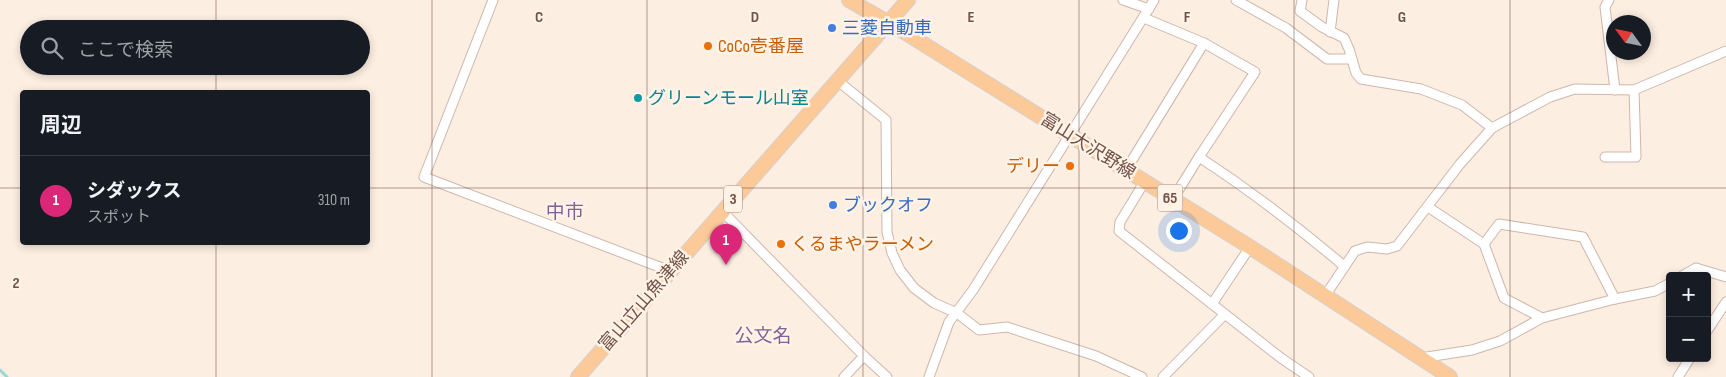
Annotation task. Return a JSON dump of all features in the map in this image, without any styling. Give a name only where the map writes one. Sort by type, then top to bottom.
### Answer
[{"type":"main road","name":"富山大沢野線","points":[[849,0],[888,21],[1145,181],[1450,377]]},
{"type":"main road","name":"富山立山魚津線","points":[[578,377],[908,0]]},
{"type":"street","points":[[493,0],[424,177],[670,271]]},
{"type":"street","points":[[1123,0],[1149,10]]},
{"type":"street","points":[[929,377],[949,322],[1071,135],[1154,0]]},
{"type":"street","points":[[1236,0],[1286,28],[1327,59],[1352,59]]},
{"type":"street","points":[[1302,0],[1300,11],[1330,32],[1344,38],[1356,73],[1361,79],[1421,89],[1462,105],[1492,128]]},
{"type":"street","points":[[1330,32],[1334,0]]},
{"type":"street","points":[[1609,0],[1605,6],[1615,90]]},
{"type":"street","points":[[1144,18],[1204,43],[1255,72],[1173,200]]},
{"type":"street","points":[[1126,170],[1204,43]]},
{"type":"street","points":[[1325,296],[1355,252],[1367,247],[1387,249],[1398,246],[1460,164],[1492,128],[1550,97],[1575,89],[1634,90],[1726,51]]},
{"type":"street","points":[[838,81],[886,120],[887,232],[892,253],[900,270],[914,288],[934,302],[956,313],[979,330],[1007,327],[1096,356],[1142,377]]},
{"type":"street","points":[[1605,157],[1636,157],[1634,90]]},
{"type":"street","points":[[1199,157],[1294,224],[1344,266]]},
{"type":"street","points":[[1145,181],[1120,222],[1119,231],[1281,358],[1309,377]]},
{"type":"street","points":[[1428,207],[1484,244],[1504,298],[1542,318]]},
{"type":"street","points":[[723,212],[864,356],[887,377]]},
{"type":"street","points":[[1484,244],[1499,224],[1583,237],[1615,299]]},
{"type":"street","points":[[1212,304],[1250,247]]},
{"type":"street","points":[[1689,272],[1696,268],[1709,272]]},
{"type":"street","points":[[1711,272],[1726,277]]},
{"type":"street","points":[[1420,358],[1472,350],[1500,341],[1542,318],[1615,299],[1655,291],[1666,285]]},
{"type":"street","points":[[1711,325],[1726,302]]},
{"type":"street","points":[[1163,377],[1224,314]]},
{"type":"street","points":[[844,377],[864,356]]},
{"type":"street","points":[[1678,377],[1687,362]]},
{"type":"waterway","points":[[0,370],[7,377]]},
{"type":"place","name":"三菱自動車","points":[[832,28]]},
{"type":"place","name":"CoCo壱番屋","points":[[708,46]]},
{"type":"place","name":"グリーンモール山室","points":[[638,98]]},
{"type":"place","name":"デリー","points":[[1070,166]]},
{"type":"place","name":"ブックオフ","points":[[833,205]]},
{"type":"place","name":"くるまやラーメン","points":[[781,244]]},
{"type":"place","name":"シダックス","points":[[726,265]]},
{"type":"district","name":"中市","points":[[565,212]]},
{"type":"district","name":"公文名","points":[[763,336]]}]
